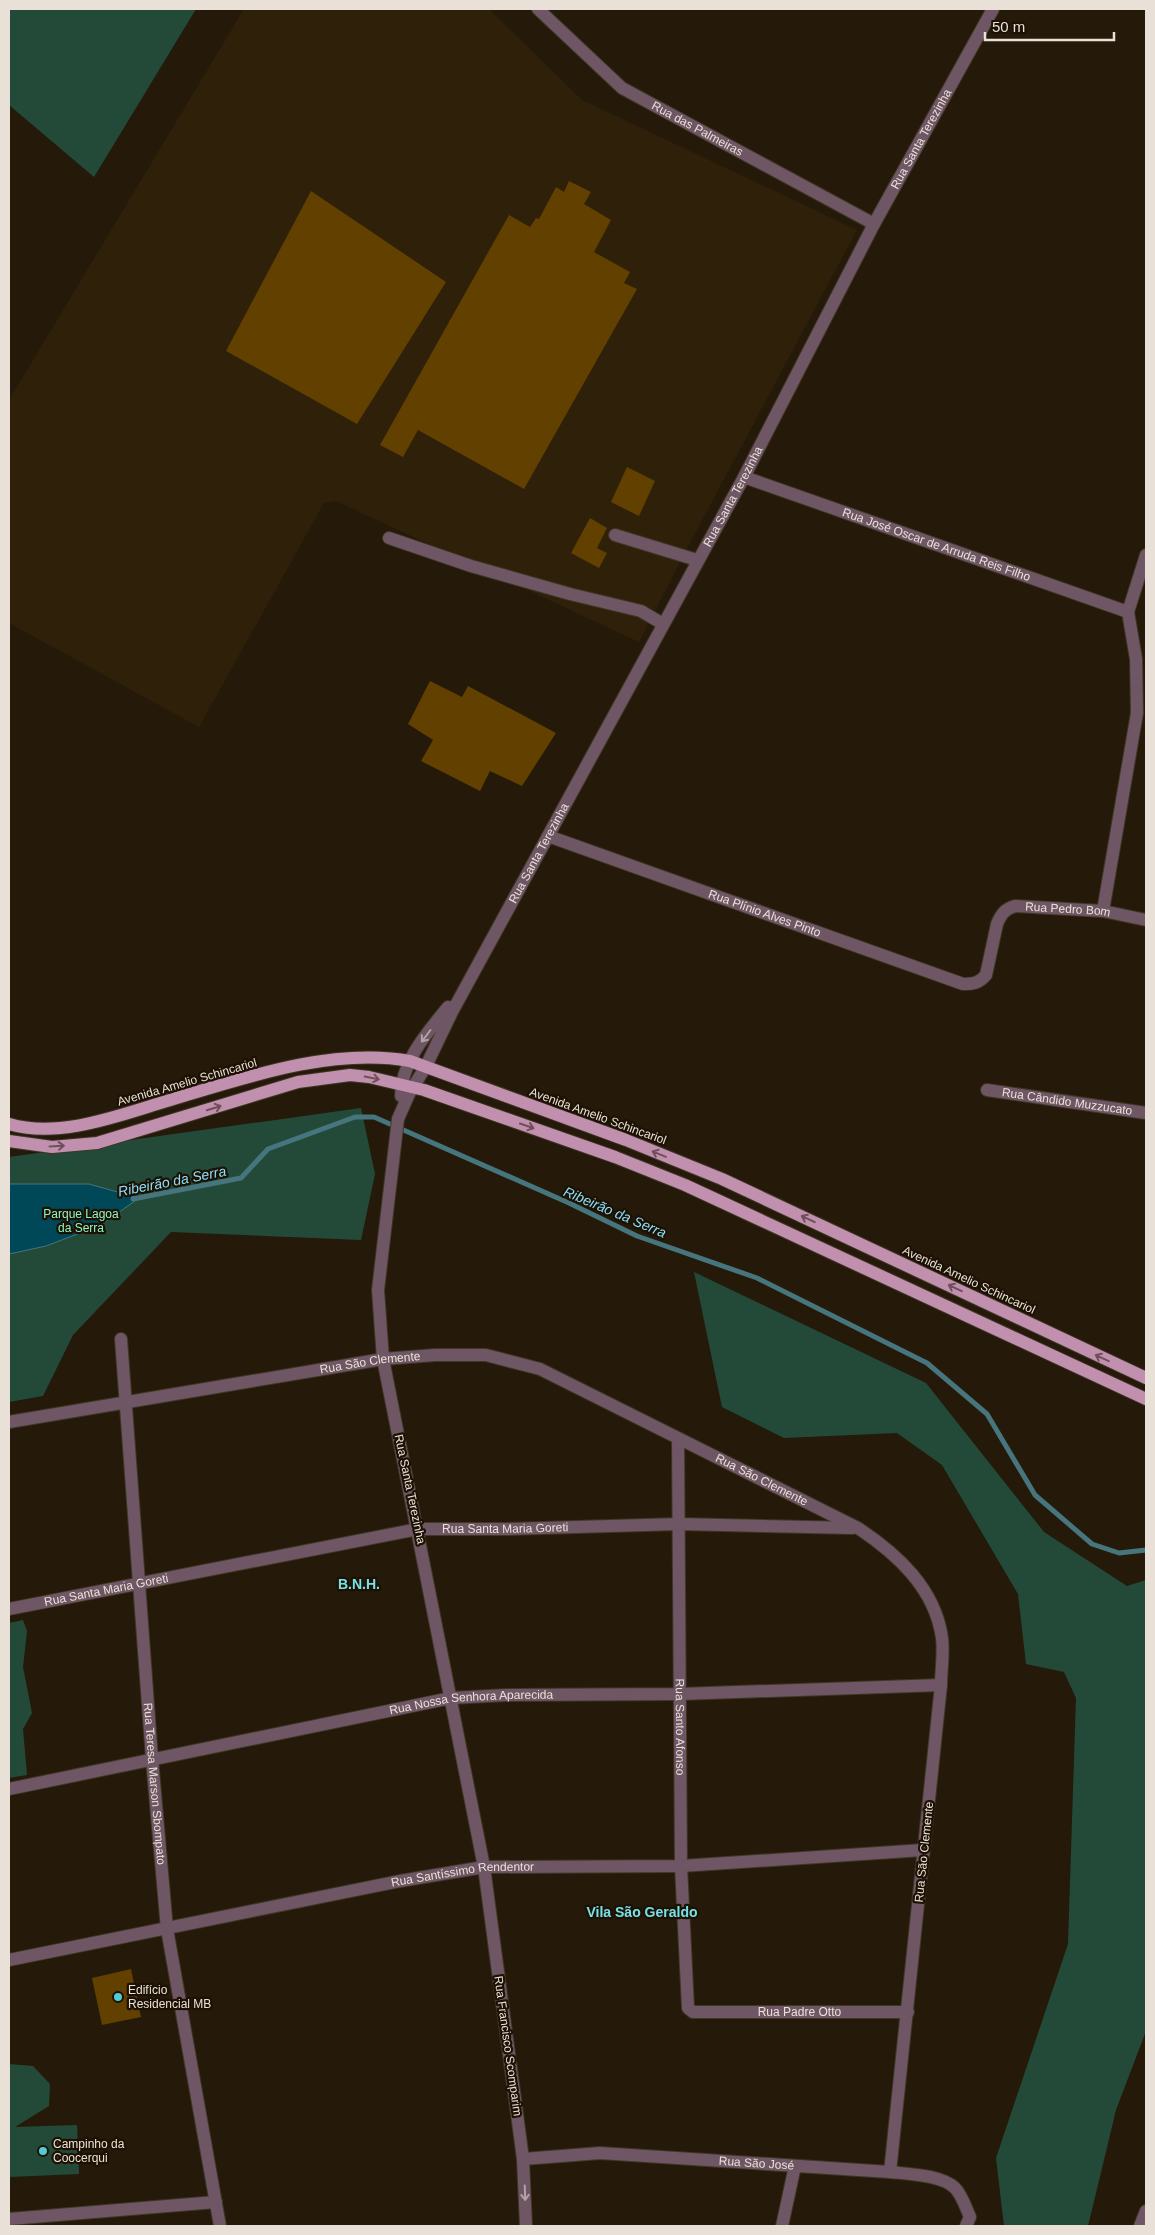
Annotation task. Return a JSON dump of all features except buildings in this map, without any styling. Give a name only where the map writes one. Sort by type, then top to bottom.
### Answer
[{"type":"main road","name":"Avenida Amelio Schincariol","points":[[9,1124],[20,1128],[71,1128],[113,1118],[289,1067],[340,1059],[387,1056],[410,1060],[626,1140],[722,1179],[1146,1378]]},
{"type":"main road","points":[[9,1141],[52,1147],[97,1142],[298,1082],[322,1078],[350,1075],[408,1086],[615,1157],[685,1185],[1146,1399]]},
{"type":"street","name":"Rua das Palmeiras","points":[[538,9],[622,88],[874,224]]},
{"type":"street","name":"Rua Santa Terezinha","points":[[408,1086],[426,1066],[467,984],[744,477],[874,224],[993,9]]},
{"type":"street","name":"Rua José Oscar de Arruda Reis Filho","points":[[744,477],[1128,612]]},
{"type":"street","points":[[615,535],[697,560]]},
{"type":"street","points":[[389,538],[471,566],[570,594],[642,610],[663,624]]},
{"type":"street","points":[[1103,911],[1137,713],[1136,659],[1128,612],[1146,555]]},
{"type":"street","name":"Rua Plínio Alves Pinto","points":[[548,836],[963,984],[974,984],[981,981]]},
{"type":"street","name":"Rua Pedro Bom","points":[[981,981],[986,974],[997,924],[1008,908],[1015,906],[1103,911],[1146,920]]},
{"type":"street","name":"Rua Santa Terezinha","points":[[467,984],[422,1040],[410,1060],[408,1086],[395,1137],[378,1290],[383,1359],[484,1866]]},
{"type":"street","name":"Rua Cândido Muzzucato","points":[[988,1090],[1146,1113]]},
{"type":"street","name":"Rua Teresa Marson Sbompato","points":[[121,1339],[152,1759],[167,1929],[220,2226]]},
{"type":"street","name":"Rua São Clemente","points":[[9,1422],[383,1359],[435,1355],[486,1355],[540,1369],[858,1528],[882,1544],[910,1569],[932,1605],[942,1638],[941,1684],[890,2172]]},
{"type":"street","name":"Rua Santo Afonso","points":[[678,1439],[681,1866],[687,2005],[693,2012]]},
{"type":"street","name":"Rua Santa Maria Goreti","points":[[9,1610],[418,1529],[506,1529],[679,1524],[858,1528]]},
{"type":"street","name":"Rua Nossa Senhora Aparecida","points":[[9,1789],[451,1698],[507,1695],[680,1694],[941,1684]]},
{"type":"street","name":"Rua Santíssimo Rendentor","points":[[9,1960],[400,1881],[484,1866],[681,1866],[924,1850]]},
{"type":"street","name":"Rua Francisco Scomparim","points":[[484,1866],[523,2159],[526,2226]]},
{"type":"street","name":"Rua Padre Otto","points":[[693,2012],[908,2012]]},
{"type":"street","name":"Rua São José","points":[[523,2159],[600,2154],[890,2172],[945,2181],[956,2188],[968,2221]]},
{"type":"street","points":[[782,2226],[795,2166]]},
{"type":"street","points":[[9,2219],[216,2202]]},
{"type":"street","points":[[1140,2226],[1146,2211]]},
{"type":"shaded area","points":[[244,9],[489,9],[582,100],[857,230],[639,642],[336,501],[324,503],[199,727],[9,623],[9,400]]},
{"type":"green space","points":[[9,9],[196,9],[94,177],[9,105]]},
{"type":"green space","name":"Parque Lagoa da Serra","points":[[361,1108],[375,1174],[361,1240],[171,1232],[73,1335],[43,1396],[9,1402],[9,1157]]},
{"type":"green space","points":[[694,1272],[926,1383],[1044,1532],[1127,1586],[1146,1580],[1146,2031],[1116,2110],[1088,2226],[1004,2226],[996,2158],[1068,1944],[1076,1698],[1064,1672],[1026,1664],[1018,1594],[942,1465],[897,1433],[784,1438],[722,1407]]},
{"type":"green space","points":[[23,1620],[27,1631],[23,1667],[32,1713],[23,1729],[27,1775],[9,1778],[9,1623]]},
{"type":"green space","name":"Campinho da Coocerqui","points":[[9,2064],[33,2066],[50,2084],[49,2106],[15,2127],[77,2125],[79,2174],[9,2177]]},
{"type":"water","points":[[9,1184],[89,1184],[139,1198],[101,1225],[46,1246],[9,1254]]},
{"type":"waterway","name":"Ribeirão da Serra","points":[[133,1199],[241,1178],[268,1149],[355,1117],[374,1117],[569,1203],[637,1236],[757,1278],[927,1363],[987,1414],[1035,1495],[1092,1544],[1119,1553],[1146,1550]]},
{"type":"place","name":"Edifício Residencial MB","points":[[118,1997]]},
{"type":"place","name":"Campinho da Coocerqui","points":[[43,2151]]},
{"type":"district","name":"B.N.H.","points":[[359,1584]]},
{"type":"district","name":"Vila São Geraldo","points":[[642,1912]]}]
